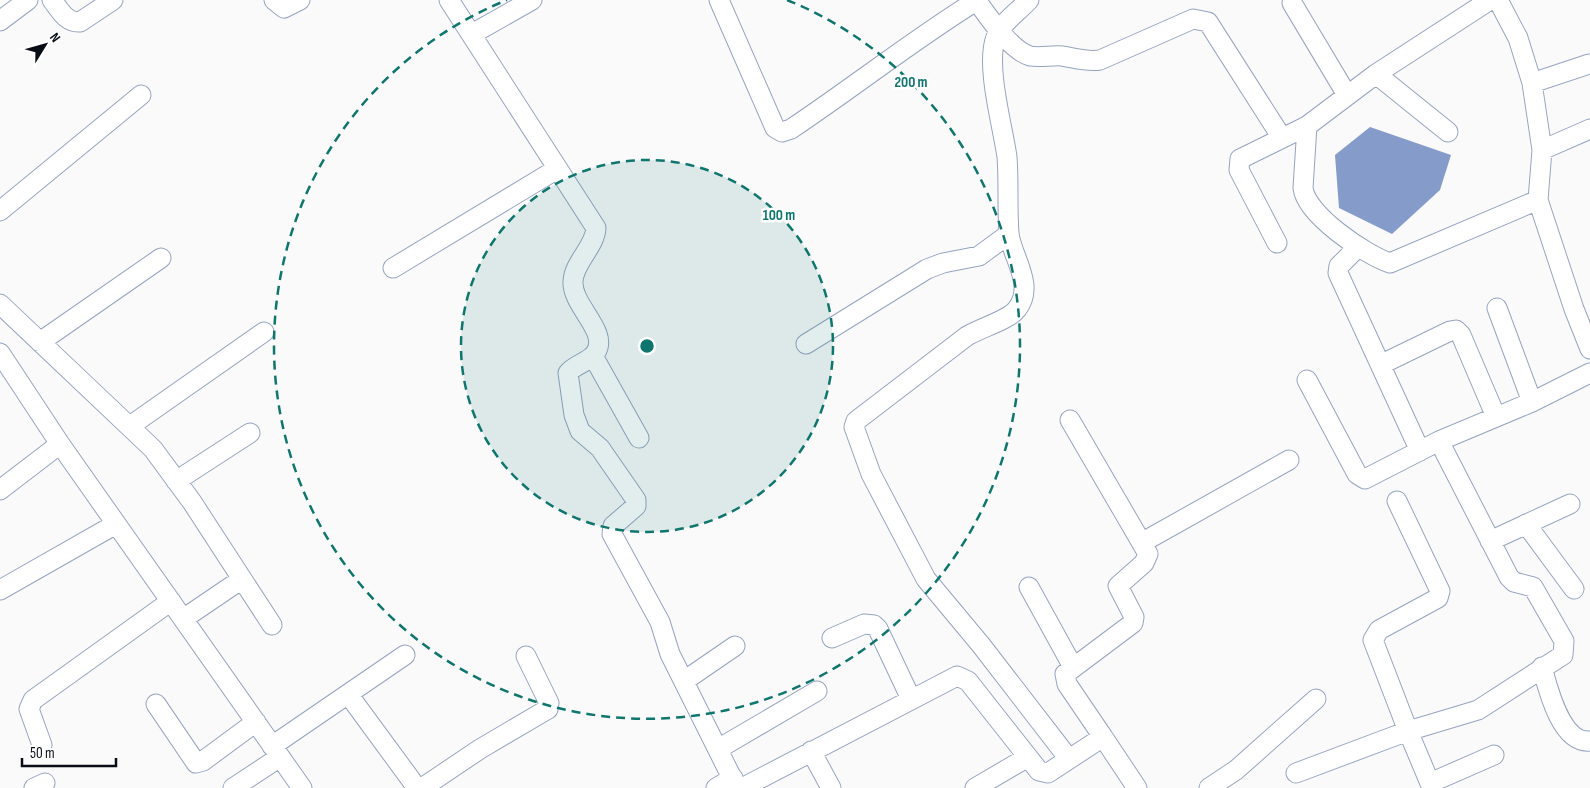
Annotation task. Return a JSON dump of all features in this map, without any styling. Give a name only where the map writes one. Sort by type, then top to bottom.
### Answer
[{"type":"street","points":[[0,20],[28,0]]},
{"type":"street","points":[[52,0],[67,19],[75,22],[80,22],[113,0]]},
{"type":"street","points":[[274,0],[284,8],[300,0]]},
{"type":"street","points":[[449,0],[596,228],[573,281],[577,299],[598,337],[598,347],[593,356],[568,373],[567,378],[577,426],[584,436],[600,448],[636,500],[636,506],[613,526],[612,534],[660,622],[670,654],[737,785]]},
{"type":"street","points":[[472,34],[532,0]]},
{"type":"street","points":[[718,0],[775,128],[782,132],[791,129],[844,94],[976,0],[999,31],[1019,50],[1030,56],[1060,56],[1088,62],[1100,60],[1193,19],[1208,22],[1215,30],[1282,138]]},
{"type":"street","points":[[1029,0],[999,31],[994,43],[997,110],[1007,159],[1009,234],[1023,276],[1022,300],[1017,310],[967,336],[856,421],[854,427],[871,474],[926,579],[982,645],[1069,759]]},
{"type":"street","points":[[1276,243],[1239,170],[1238,164],[1244,156],[1307,126],[1376,74],[1490,0]]},
{"type":"street","points":[[1498,0],[1518,38],[1532,83],[1542,150],[1538,200],[1574,309],[1590,349]]},
{"type":"street","points":[[1292,3],[1347,96]]},
{"type":"street","points":[[1532,83],[1589,64]]},
{"type":"street","points":[[1376,74],[1448,132]]},
{"type":"street","points":[[0,211],[141,95]]},
{"type":"street","points":[[1307,126],[1304,193],[1326,222],[1346,240],[1384,262],[1394,263],[1538,200]]},
{"type":"street","points":[[1542,150],[1590,129]]},
{"type":"street","points":[[392,268],[557,169]]},
{"type":"street","points":[[806,344],[927,268],[979,256],[1009,234]]},
{"type":"street","points":[[1358,247],[1339,266],[1338,273],[1382,364],[1420,451]]},
{"type":"street","points":[[40,342],[161,258]]},
{"type":"street","points":[[0,304],[153,450],[176,481],[272,625]]},
{"type":"street","points":[[1497,308],[1532,402]]},
{"type":"street","points":[[1382,364],[1450,331],[1456,330],[1461,335],[1496,417]]},
{"type":"street","points":[[130,426],[264,332]]},
{"type":"street","points":[[0,354],[60,444],[302,788]]},
{"type":"street","points":[[593,356],[639,438]]},
{"type":"street","points":[[1307,380],[1361,478],[1370,477],[1439,441],[1532,402],[1590,373]]},
{"type":"street","points":[[1070,420],[1147,550],[1148,558],[1118,586],[1134,617],[1133,623],[1065,674],[1067,684],[1137,788]]},
{"type":"street","points":[[176,481],[250,433]]},
{"type":"street","points":[[1296,773],[1408,731],[1478,710],[1563,655],[1564,642],[1533,587],[1514,582],[1509,577],[1439,441]]},
{"type":"street","points":[[0,490],[60,444]]},
{"type":"street","points":[[1143,542],[1289,460]]},
{"type":"street","points":[[1397,501],[1440,591],[1438,598],[1379,630],[1373,640],[1431,785],[1494,754]]},
{"type":"street","points":[[1490,541],[1570,504]]},
{"type":"street","points":[[0,590],[116,524]]},
{"type":"street","points":[[1526,524],[1574,589]]},
{"type":"street","points":[[183,619],[242,579]]},
{"type":"street","points":[[1030,587],[1073,667]]},
{"type":"street","points":[[42,745],[29,709],[33,700],[171,602]]},
{"type":"street","points":[[832,638],[864,624],[874,624],[911,698]]},
{"type":"street","points":[[684,681],[735,646]]},
{"type":"street","points":[[233,788],[348,694],[405,655]]},
{"type":"street","points":[[422,788],[480,750],[548,710],[549,703],[526,656]]},
{"type":"street","points":[[1542,668],[1553,706],[1566,726],[1574,738],[1582,742],[1590,741]]},
{"type":"street","points":[[716,788],[737,785],[811,751],[952,677],[962,677],[968,681],[1042,773],[1048,773],[1103,737]]},
{"type":"street","points":[[718,749],[817,691]]},
{"type":"street","points":[[348,694],[417,788]]},
{"type":"street","points":[[1220,786],[1316,699]]},
{"type":"street","points":[[156,704],[196,763],[203,761],[256,722]]},
{"type":"street","points":[[811,751],[831,788]]},
{"type":"street","points":[[975,788],[1028,757]]},
{"type":"water","points":[[1370,127],[1451,155],[1440,190],[1392,234],[1339,208],[1335,155]]}]
